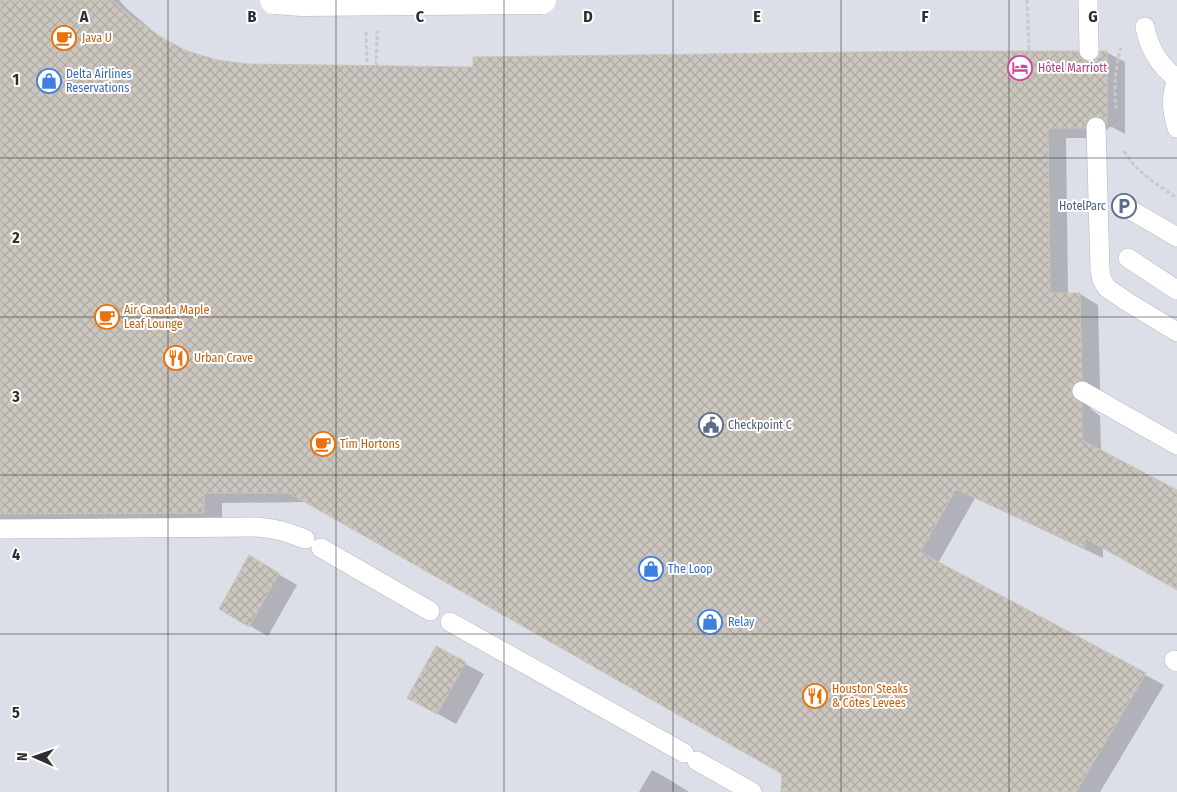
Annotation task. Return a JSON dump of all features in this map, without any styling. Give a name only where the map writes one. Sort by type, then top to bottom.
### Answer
[{"type":"street","points":[[274,0],[302,2],[542,0]]},
{"type":"lane","points":[[1088,0],[1089,51]]},
{"type":"lane","points":[[1145,26],[1151,48],[1157,59],[1177,80],[1173,90],[1172,103],[1177,128]]},
{"type":"lane","points":[[1096,128],[1100,270],[1102,280],[1107,288],[1177,332]]},
{"type":"lane","points":[[1124,206],[1177,237]]},
{"type":"lane","points":[[1128,258],[1177,290]]},
{"type":"lane","points":[[1082,391],[1177,445]]},
{"type":"lane","points":[[0,529],[256,527],[283,530],[313,544],[430,611]]},
{"type":"lane","points":[[450,622],[752,792]]},
{"type":"path","points":[[1027,0],[1030,51]]},
{"type":"path","points":[[1116,112],[1118,56],[1122,48]]},
{"type":"path","points":[[1107,102],[1115,102]]},
{"type":"path","points":[[1122,146],[1141,172],[1177,198]]},
{"type":"shaded area","points":[[0,0],[1177,0],[1177,792],[0,792]]},
{"type":"building","points":[[0,0],[112,0],[134,19],[164,39],[187,51],[217,60],[248,64],[473,67],[473,57],[937,51],[1078,51],[1083,61],[1090,62],[1099,57],[1100,51],[1107,51],[1107,125],[1102,117],[1095,116],[1086,121],[1085,128],[1048,128],[1050,293],[1080,293],[1082,380],[1077,381],[1073,385],[1071,392],[1073,397],[1082,404],[1082,440],[1177,490],[1177,590],[1085,538],[1085,548],[956,489],[920,552],[1146,673],[1076,792],[781,792],[782,774],[289,493],[204,493],[204,513],[0,514]]},
{"type":"building","points":[[249,555],[279,573],[249,627],[219,609]]},
{"type":"building","points":[[436,646],[466,662],[437,714],[407,698]]},
{"type":"place","name":"Java U","points":[[64,38]]},
{"type":"place","name":"Hôtel Marriott","points":[[1020,68]]},
{"type":"place","name":"Delta Airlines Reservations","points":[[49,81]]},
{"type":"place","name":"HotelParc","points":[[1124,206]]},
{"type":"place","name":"Air Canada Maple Leaf Lounge","points":[[107,317]]},
{"type":"place","name":"Urban Crave","points":[[176,358]]},
{"type":"place","name":"Checkpoint C","points":[[711,425]]},
{"type":"place","name":"Tim Hortons","points":[[323,444]]},
{"type":"place","name":"The Loop","points":[[651,569]]},
{"type":"place","name":"Relay","points":[[710,622]]},
{"type":"place","name":"Houston Steaks & Côtes Levées","points":[[815,696]]}]
